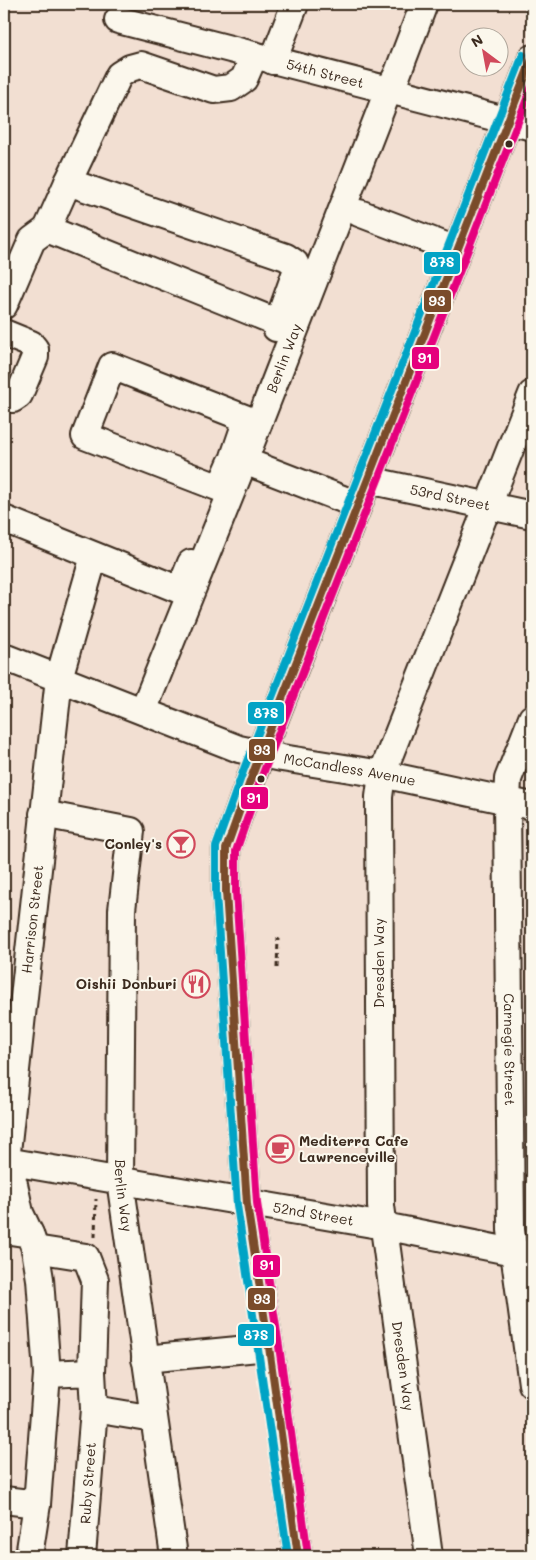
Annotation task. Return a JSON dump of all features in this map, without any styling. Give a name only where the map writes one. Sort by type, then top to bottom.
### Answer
[{"type":"main road","points":[[298,1556],[270,1347],[247,1204],[226,892],[226,849],[260,753],[368,480],[456,250],[520,124],[532,58]]},
{"type":"street","points":[[4,305],[32,240],[47,229],[119,75],[130,68],[140,65],[214,90],[231,88],[244,79],[264,58],[295,4]]},
{"type":"street","name":"Berlin Way","points":[[143,711],[239,459],[388,91],[397,75],[424,4]]},
{"type":"street","name":"54th Street","points":[[118,20],[520,124]]},
{"type":"street","points":[[4,520],[180,590],[220,488],[239,459],[255,388],[297,270],[295,263],[286,257],[68,182]]},
{"type":"street","points":[[359,213],[456,250]]},
{"type":"street","points":[[47,229],[279,322]]},
{"type":"street","points":[[4,333],[31,344],[35,349],[35,356],[19,395],[13,399],[4,398]]},
{"type":"street","points":[[220,488],[84,436],[112,366],[247,419]]},
{"type":"street","name":"Dresden Way","points":[[429,1556],[381,1206],[378,797],[382,774],[532,394]]},
{"type":"street","points":[[239,459],[358,505]]},
{"type":"street","name":"53rd Street","points":[[368,480],[532,515]]},
{"type":"street","name":"Harrison Street","points":[[6,1161],[59,678],[94,556]]},
{"type":"street","name":"McCandless Avenue","points":[[4,657],[239,749],[382,774],[532,806]]},
{"type":"street","name":"Carnegie Street","points":[[532,718],[508,779],[507,801],[511,1230],[523,1254],[532,1384]]},
{"type":"street","name":"Berlin Way","points":[[43,814],[131,831],[122,910],[120,1180],[174,1556]]},
{"type":"street","points":[[6,1161],[14,1184],[20,1213],[32,1241],[40,1279],[47,1374],[36,1504],[29,1556]]},
{"type":"street","name":"52nd Street","points":[[6,1161],[247,1204],[384,1226],[523,1254]]},
{"type":"street","points":[[4,1230],[32,1241]]},
{"type":"street","name":"Ruby Street","points":[[32,1241],[86,1257],[95,1280],[92,1372],[94,1409],[82,1556]]},
{"type":"street","points":[[145,1359],[270,1347]]},
{"type":"street","points":[[47,1374],[92,1372]]},
{"type":"street","points":[[94,1409],[154,1419]]},
{"type":"street","points":[[4,1500],[36,1504]]},
{"type":"path","points":[[277,968],[278,938]]},
{"type":"path","points":[[94,1240],[96,1193]]},
{"type":"transit line","name":"87S","points":[[288,1556],[237,1205],[216,893],[216,847],[244,769],[523,55]]},
{"type":"transit line","name":"93","points":[[298,1556],[247,1204],[226,892],[226,849],[253,773],[532,59]]},
{"type":"transit line","name":"91","points":[[308,1555],[257,1203],[236,892],[236,851],[262,776],[532,86]]},
{"type":"place","name":"Conley's","points":[[181,844]]},
{"type":"place","name":"Oishii Donburi","points":[[196,984]]},
{"type":"place","name":"Mediterra Cafe Lawrenceville","points":[[280,1149]]}]
